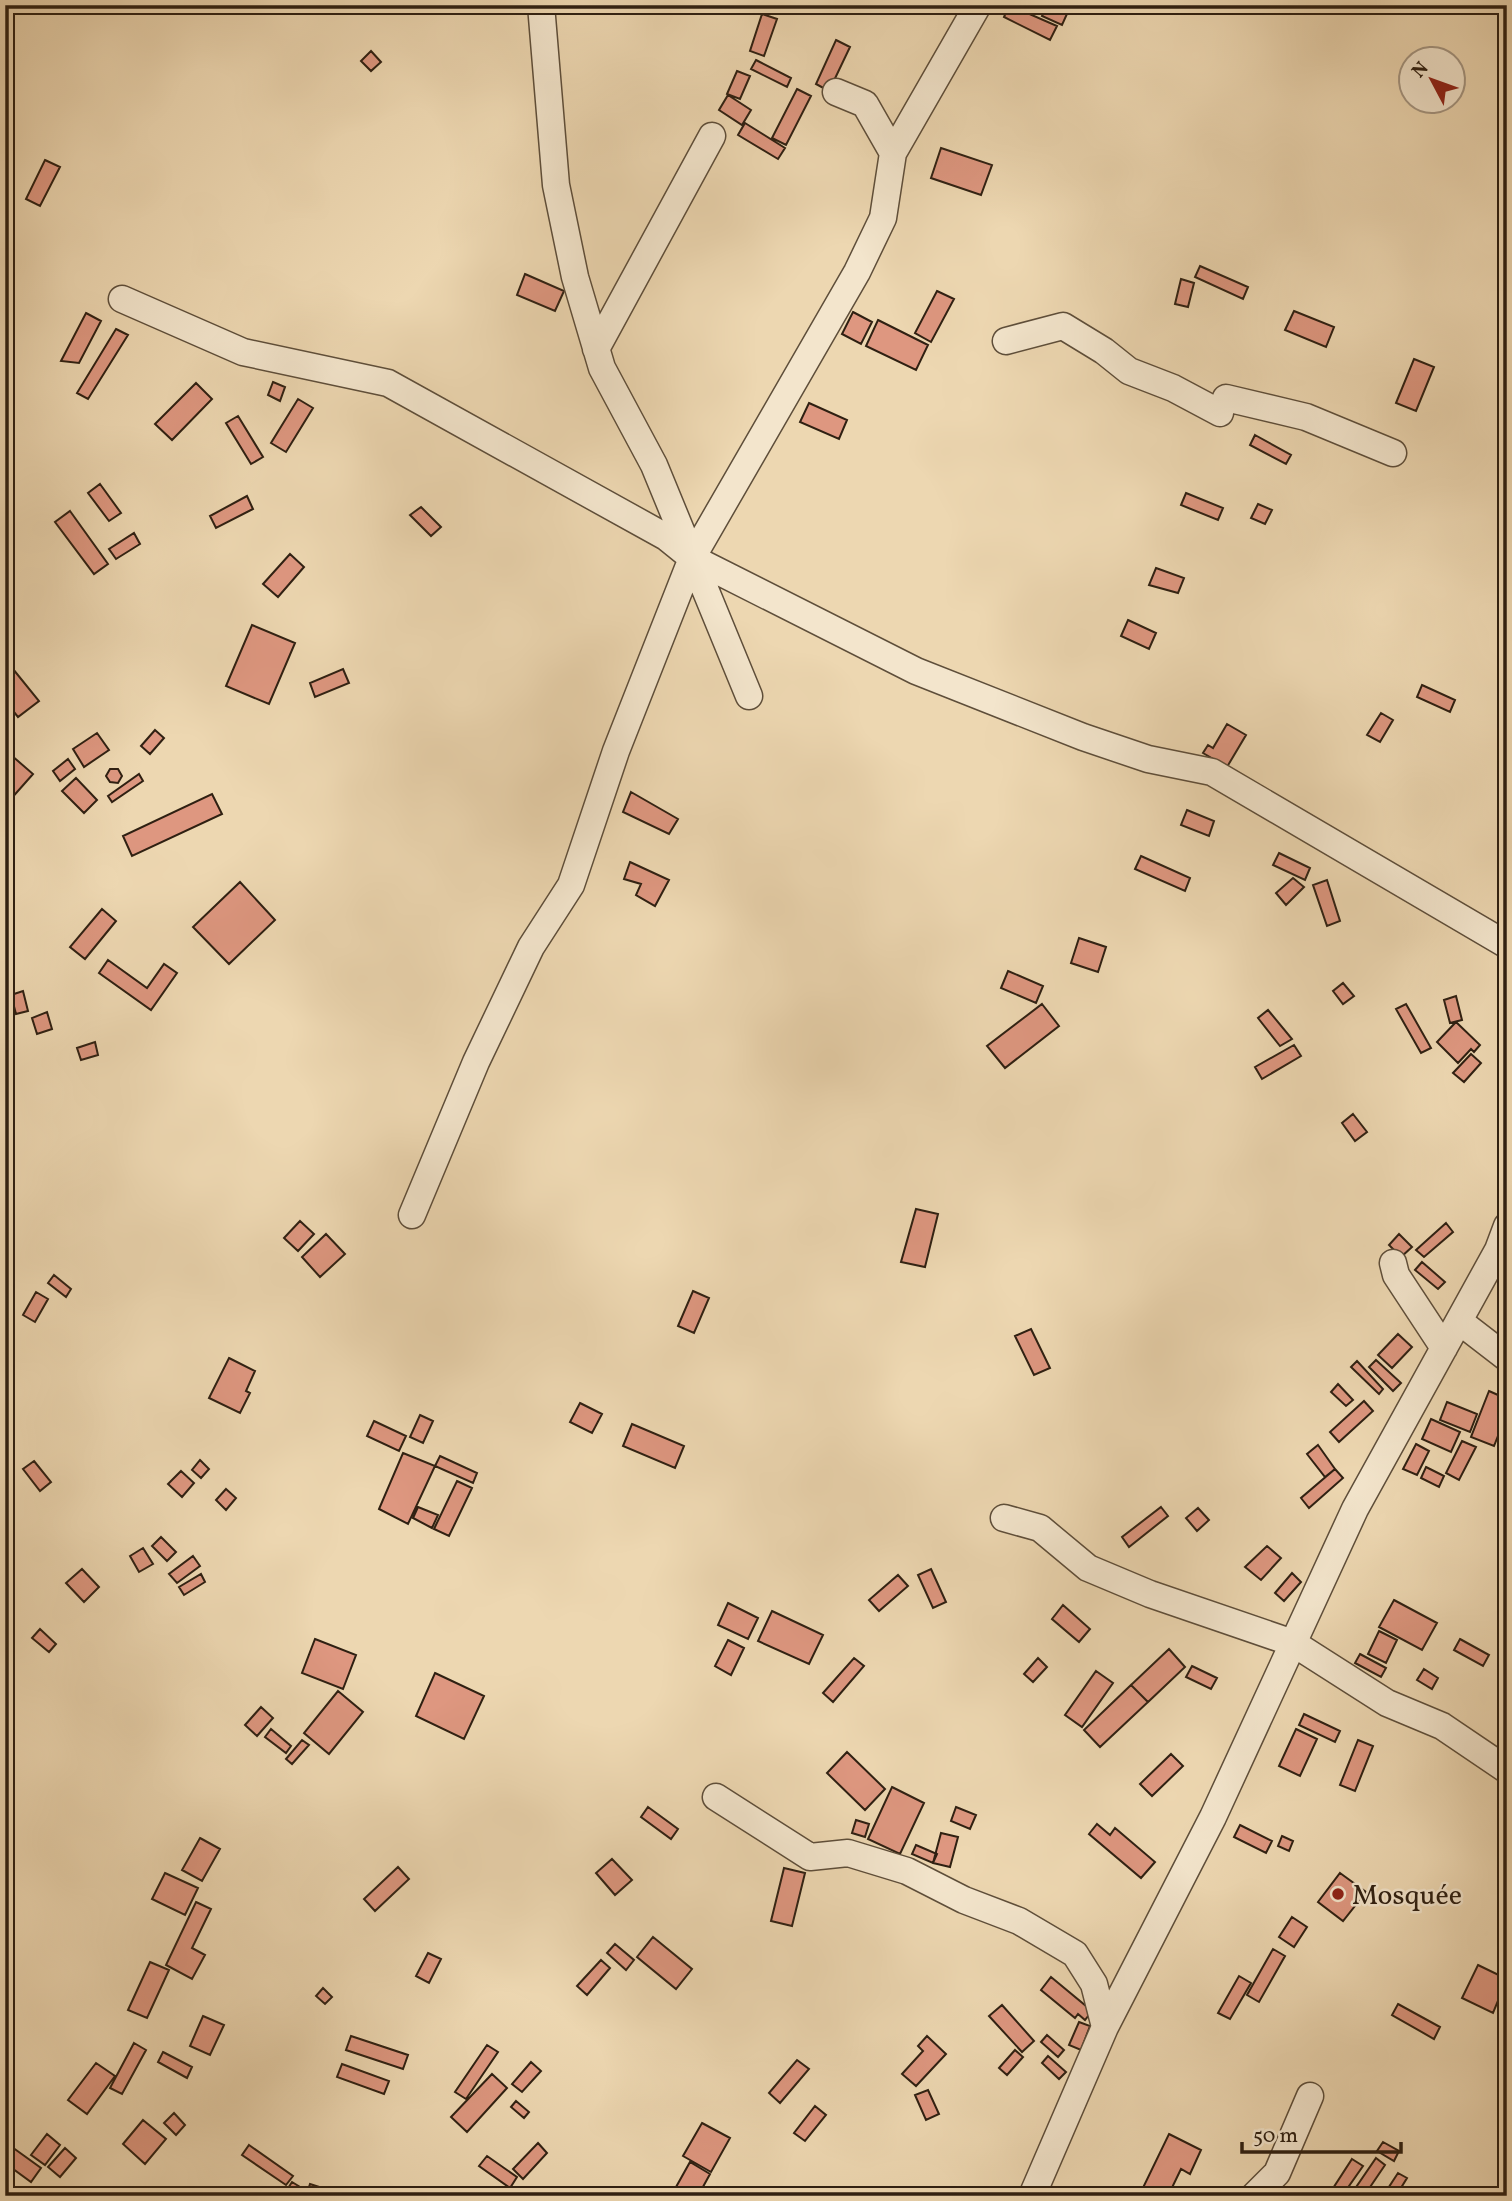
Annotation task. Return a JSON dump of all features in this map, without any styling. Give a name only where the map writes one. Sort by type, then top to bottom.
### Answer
[{"type":"street","points":[[541,5],[556,185],[575,277],[596,349],[602,368],[654,466],[749,696]]},
{"type":"street","points":[[412,1214],[476,1062],[525,959],[571,885],[616,751],[692,558],[861,264],[883,218],[893,153],[978,5]]},
{"type":"street","points":[[836,92],[865,104],[893,153]]},
{"type":"street","points":[[596,349],[712,136]]},
{"type":"street","points":[[122,299],[243,352],[388,383],[666,537],[692,558],[916,671],[1148,759],[1212,772],[1507,946]]},
{"type":"street","points":[[1006,341],[1063,326],[1104,351],[1129,371],[1173,388],[1223,405],[1306,417],[1393,453]]},
{"type":"street","points":[[1032,2196],[1105,2027],[1213,1817],[1277,1678],[1304,1649],[1307,1614],[1355,1509],[1464,1312],[1499,1258],[1507,1226]]},
{"type":"street","points":[[1393,1263],[1396,1275],[1444,1348]]},
{"type":"street","points":[[1464,1312],[1488,1336]]},
{"type":"street","points":[[1464,1312],[1507,1358]]},
{"type":"street","points":[[1004,1518],[1040,1528],[1088,1568],[1150,1594],[1265,1631],[1304,1649],[1387,1703],[1442,1726],[1507,1770]]},
{"type":"street","points":[[1265,1631],[1307,1614]]},
{"type":"street","points":[[1265,1631],[1275,1646],[1277,1678]]},
{"type":"street","points":[[716,1797],[810,1857],[848,1853],[907,1871],[964,1900],[1019,1921],[1075,1955],[1094,1984],[1105,2027]]},
{"type":"street","points":[[1254,2196],[1277,2173],[1310,2096]]},
{"type":"building","points":[[1009,5],[1057,26],[1050,40],[1004,17]]},
{"type":"building","points":[[1047,5],[1071,5],[1062,25],[1042,16]]},
{"type":"building","points":[[762,14],[777,19],[764,56],[750,51]]},
{"type":"building","points":[[836,40],[850,47],[829,91],[816,84]]},
{"type":"building","points":[[371,51],[381,62],[371,71],[361,61]]},
{"type":"building","points":[[756,60],[791,78],[787,87],[751,69]]},
{"type":"building","points":[[737,71],[750,76],[740,99],[727,94]]},
{"type":"building","points":[[797,89],[811,96],[786,145],[772,138]]},
{"type":"building","points":[[728,95],[751,110],[742,125],[719,110]]},
{"type":"building","points":[[745,123],[785,148],[778,159],[738,135]]},
{"type":"building","points":[[941,148],[992,165],[981,195],[931,178]]},
{"type":"building","points":[[45,160],[60,167],[40,206],[26,199]]},
{"type":"building","points":[[1200,266],[1248,287],[1243,299],[1195,277]]},
{"type":"building","points":[[525,274],[564,291],[555,311],[517,295]]},
{"type":"building","points":[[1181,279],[1194,283],[1188,307],[1175,304]]},
{"type":"building","points":[[937,291],[954,299],[931,342],[915,333]]},
{"type":"building","points":[[1294,311],[1334,327],[1326,347],[1285,330]]},
{"type":"building","points":[[853,312],[872,322],[861,344],[842,334]]},
{"type":"building","points":[[86,313],[101,321],[79,363],[61,361]]},
{"type":"building","points":[[878,320],[928,345],[916,370],[866,346]]},
{"type":"building","points":[[116,329],[128,335],[88,399],[77,393]]},
{"type":"building","points":[[1414,359],[1434,367],[1416,411],[1396,403]]},
{"type":"building","points":[[273,382],[285,387],[280,401],[268,395]]},
{"type":"building","points":[[196,383],[212,399],[172,440],[155,424]]},
{"type":"building","points":[[298,399],[313,408],[286,452],[271,443]]},
{"type":"building","points":[[809,403],[847,420],[839,439],[800,422]]},
{"type":"building","points":[[238,416],[263,457],[251,464],[226,423]]},
{"type":"building","points":[[1255,435],[1291,455],[1286,464],[1250,445]]},
{"type":"building","points":[[100,484],[121,513],[109,521],[88,493]]},
{"type":"building","points":[[1186,493],[1223,508],[1218,520],[1181,505]]},
{"type":"building","points":[[247,496],[253,509],[216,528],[210,516]]},
{"type":"building","points":[[1258,504],[1272,510],[1265,524],[1251,518]]},
{"type":"building","points":[[421,507],[441,527],[431,536],[410,515]]},
{"type":"building","points":[[70,511],[108,564],[94,574],[55,522]]},
{"type":"building","points":[[134,533],[140,544],[116,559],[109,549]]},
{"type":"building","points":[[290,554],[304,567],[278,597],[263,584]]},
{"type":"building","points":[[1156,568],[1184,578],[1178,593],[1149,585]]},
{"type":"building","points":[[1128,620],[1156,633],[1149,649],[1121,636]]},
{"type":"building","points":[[252,625],[295,643],[269,704],[226,686]]},
{"type":"building","points":[[13,669],[39,701],[18,717],[5,701],[5,675]]},
{"type":"building","points":[[343,669],[349,683],[315,697],[310,683]]},
{"type":"building","points":[[1422,685],[1455,700],[1450,712],[1417,697]]},
{"type":"building","points":[[1381,713],[1393,720],[1380,742],[1367,735]]},
{"type":"building","points":[[1227,724],[1246,735],[1227,767],[1203,753],[1208,745],[1213,748]]},
{"type":"building","points":[[155,730],[164,738],[150,754],[141,746]]},
{"type":"building","points":[[97,733],[109,750],[84,767],[73,749]]},
{"type":"building","points":[[11,755],[33,774],[10,800],[5,795],[5,762]]},
{"type":"building","points":[[68,759],[75,769],[60,781],[53,771]]},
{"type":"building","points":[[110,769],[118,769],[122,776],[118,783],[110,782],[106,776]]},
{"type":"building","points":[[139,774],[143,781],[112,802],[108,796]]},
{"type":"building","points":[[76,778],[97,800],[84,813],[62,791]]},
{"type":"building","points":[[631,792],[678,819],[669,834],[623,812]]},
{"type":"building","points":[[212,794],[222,814],[132,856],[123,836]]},
{"type":"building","points":[[1187,810],[1214,821],[1209,836],[1181,825]]},
{"type":"building","points":[[1279,853],[1310,868],[1305,880],[1273,865]]},
{"type":"building","points":[[1141,856],[1190,878],[1185,891],[1135,869]]},
{"type":"building","points":[[630,862],[669,880],[655,906],[636,895],[641,884],[624,879]]},
{"type":"building","points":[[1293,878],[1304,887],[1286,905],[1276,893]]},
{"type":"building","points":[[1327,880],[1340,921],[1327,926],[1313,885]]},
{"type":"building","points":[[240,882],[275,920],[229,964],[193,927]]},
{"type":"building","points":[[102,909],[116,921],[85,959],[70,947]]},
{"type":"building","points":[[1079,938],[1106,947],[1098,972],[1071,963]]},
{"type":"building","points":[[108,960],[147,988],[164,964],[177,973],[151,1010],[99,973]]},
{"type":"building","points":[[1008,971],[1043,986],[1036,1003],[1001,988]]},
{"type":"building","points":[[1343,983],[1354,996],[1343,1004],[1333,991]]},
{"type":"building","points":[[23,991],[28,1011],[16,1014],[11,995]]},
{"type":"building","points":[[1456,996],[1462,1020],[1450,1023],[1444,1000]]},
{"type":"building","points":[[1042,1004],[1059,1026],[1005,1068],[987,1046]]},
{"type":"building","points":[[1406,1004],[1431,1048],[1421,1053],[1396,1009]]},
{"type":"building","points":[[1268,1010],[1292,1039],[1280,1046],[1258,1018]]},
{"type":"building","points":[[47,1012],[52,1029],[37,1034],[32,1018]]},
{"type":"building","points":[[1456,1022],[1480,1045],[1474,1052],[1471,1049],[1458,1063],[1437,1042]]},
{"type":"building","points":[[95,1042],[98,1055],[81,1060],[77,1048]]},
{"type":"building","points":[[1294,1045],[1301,1056],[1262,1079],[1255,1067]]},
{"type":"building","points":[[1471,1054],[1481,1063],[1464,1082],[1453,1073]]},
{"type":"building","points":[[1353,1114],[1367,1132],[1355,1141],[1342,1123]]},
{"type":"building","points":[[916,1209],[938,1214],[925,1267],[901,1262]]},
{"type":"building","points":[[300,1221],[314,1234],[298,1251],[284,1238]]},
{"type":"building","points":[[1446,1223],[1453,1232],[1424,1257],[1416,1250]]},
{"type":"building","points":[[326,1234],[345,1254],[320,1277],[302,1257]]},
{"type":"building","points":[[1399,1234],[1412,1247],[1401,1257],[1389,1245]]},
{"type":"building","points":[[1422,1262],[1445,1282],[1438,1289],[1415,1270]]},
{"type":"building","points":[[54,1275],[71,1289],[66,1297],[48,1283]]},
{"type":"building","points":[[693,1291],[709,1298],[694,1333],[678,1326]]},
{"type":"building","points":[[36,1292],[48,1299],[35,1322],[23,1315]]},
{"type":"building","points":[[1031,1329],[1050,1368],[1034,1375],[1015,1336]]},
{"type":"building","points":[[1398,1334],[1412,1347],[1392,1368],[1378,1355]]},
{"type":"building","points":[[229,1358],[255,1371],[246,1391],[250,1393],[240,1413],[209,1398]]},
{"type":"building","points":[[1376,1360],[1401,1383],[1393,1391],[1369,1367]]},
{"type":"building","points":[[1357,1361],[1383,1389],[1379,1394],[1351,1367]]},
{"type":"building","points":[[1338,1384],[1353,1400],[1346,1406],[1331,1392]]},
{"type":"building","points":[[1489,1391],[1507,1399],[1507,1413],[1494,1446],[1471,1437]]},
{"type":"building","points":[[1364,1401],[1373,1411],[1339,1442],[1330,1432]]},
{"type":"building","points":[[1447,1402],[1477,1414],[1470,1432],[1440,1420]]},
{"type":"building","points":[[580,1403],[602,1414],[592,1433],[570,1422]]},
{"type":"building","points":[[420,1415],[433,1421],[423,1443],[410,1437]]},
{"type":"building","points":[[1431,1419],[1460,1432],[1451,1452],[1422,1439]]},
{"type":"building","points":[[374,1421],[406,1436],[399,1451],[367,1436]]},
{"type":"building","points":[[632,1424],[684,1446],[675,1468],[623,1446]]},
{"type":"building","points":[[1462,1441],[1476,1447],[1459,1480],[1446,1473]]},
{"type":"building","points":[[1416,1444],[1429,1451],[1417,1475],[1403,1469]]},
{"type":"building","points":[[1318,1445],[1335,1469],[1325,1477],[1307,1454]]},
{"type":"building","points":[[403,1453],[435,1466],[408,1524],[379,1509]]},
{"type":"building","points":[[440,1456],[477,1473],[473,1483],[435,1466]]},
{"type":"building","points":[[200,1460],[209,1469],[201,1478],[192,1470]]},
{"type":"building","points":[[34,1461],[51,1482],[40,1491],[23,1469]]},
{"type":"building","points":[[1426,1467],[1444,1476],[1439,1487],[1421,1478]]},
{"type":"building","points":[[1335,1469],[1343,1478],[1309,1508],[1301,1498]]},
{"type":"building","points":[[181,1471],[194,1483],[182,1497],[168,1484]]},
{"type":"building","points":[[457,1481],[472,1488],[449,1536],[434,1529]]},
{"type":"building","points":[[226,1489],[236,1498],[226,1510],[216,1500]]},
{"type":"building","points":[[418,1507],[438,1515],[432,1528],[413,1518]]},
{"type":"building","points":[[1161,1507],[1168,1516],[1129,1547],[1122,1537]]},
{"type":"building","points":[[1198,1508],[1209,1520],[1197,1531],[1186,1518]]},
{"type":"building","points":[[161,1537],[176,1552],[167,1561],[152,1546]]},
{"type":"building","points":[[1267,1546],[1281,1558],[1261,1580],[1245,1567]]},
{"type":"building","points":[[143,1548],[153,1564],[139,1572],[130,1556]]},
{"type":"building","points":[[193,1556],[200,1566],[177,1583],[169,1574]]},
{"type":"building","points":[[82,1569],[99,1587],[84,1602],[66,1583]]},
{"type":"building","points":[[931,1569],[946,1602],[933,1608],[918,1575]]},
{"type":"building","points":[[1292,1573],[1301,1582],[1284,1601],[1275,1593]]},
{"type":"building","points":[[201,1574],[205,1582],[184,1595],[179,1587]]},
{"type":"building","points":[[898,1575],[908,1586],[879,1611],[869,1600]]},
{"type":"building","points":[[1394,1600],[1437,1623],[1422,1650],[1379,1627]]},
{"type":"building","points":[[728,1603],[758,1618],[748,1639],[718,1625]]},
{"type":"building","points":[[1063,1605],[1090,1629],[1079,1642],[1052,1619]]},
{"type":"building","points":[[772,1611],[823,1635],[809,1664],[758,1641]]},
{"type":"building","points":[[40,1629],[56,1644],[49,1652],[32,1638]]},
{"type":"building","points":[[1379,1631],[1397,1640],[1386,1663],[1368,1654]]},
{"type":"building","points":[[315,1639],[356,1655],[343,1689],[302,1673]]},
{"type":"building","points":[[1460,1639],[1489,1655],[1483,1666],[1454,1650]]},
{"type":"building","points":[[728,1640],[744,1648],[731,1675],[715,1666]]},
{"type":"building","points":[[1169,1649],[1185,1667],[1148,1702],[1131,1685]]},
{"type":"building","points":[[1360,1654],[1386,1668],[1381,1677],[1355,1663]]},
{"type":"building","points":[[854,1658],[864,1666],[833,1702],[823,1693]]},
{"type":"building","points":[[1038,1658],[1047,1667],[1033,1682],[1024,1674]]},
{"type":"building","points":[[1192,1666],[1217,1678],[1211,1689],[1186,1677]]},
{"type":"building","points":[[1424,1669],[1438,1678],[1432,1689],[1417,1680]]},
{"type":"building","points":[[1096,1671],[1113,1683],[1082,1727],[1065,1715]]},
{"type":"building","points":[[435,1673],[484,1696],[464,1739],[416,1716]]},
{"type":"building","points":[[1131,1685],[1148,1702],[1100,1747],[1084,1730]]},
{"type":"building","points":[[338,1691],[363,1712],[329,1754],[304,1733]]},
{"type":"building","points":[[261,1707],[273,1718],[257,1736],[245,1725]]},
{"type":"building","points":[[1304,1714],[1340,1731],[1335,1742],[1299,1725]]},
{"type":"building","points":[[271,1729],[291,1746],[286,1753],[265,1737]]},
{"type":"building","points":[[1296,1729],[1317,1739],[1300,1776],[1279,1766]]},
{"type":"building","points":[[302,1740],[309,1745],[292,1764],[286,1759]]},
{"type":"building","points":[[1358,1740],[1373,1746],[1355,1791],[1340,1785]]},
{"type":"building","points":[[847,1752],[885,1789],[865,1810],[827,1773]]},
{"type":"building","points":[[1171,1754],[1183,1766],[1152,1796],[1140,1784]]},
{"type":"building","points":[[892,1787],[924,1803],[900,1854],[868,1839]]},
{"type":"building","points":[[648,1807],[678,1829],[671,1839],[641,1817]]},
{"type":"building","points":[[956,1807],[976,1815],[970,1829],[951,1821]]},
{"type":"building","points":[[856,1820],[869,1824],[865,1837],[852,1833]]},
{"type":"building","points":[[1097,1824],[1110,1835],[1115,1828],[1155,1862],[1141,1878],[1089,1834]]},
{"type":"building","points":[[1240,1825],[1272,1841],[1266,1853],[1234,1837]]},
{"type":"building","points":[[941,1833],[958,1837],[950,1867],[933,1863]]},
{"type":"building","points":[[1282,1836],[1293,1841],[1289,1851],[1278,1846]]},
{"type":"building","points":[[200,1838],[220,1849],[202,1881],[182,1870]]},
{"type":"building","points":[[916,1845],[937,1854],[933,1863],[912,1854]]},
{"type":"building","points":[[612,1859],[632,1880],[615,1895],[596,1873]]},
{"type":"building","points":[[398,1867],[409,1879],[375,1911],[364,1899]]},
{"type":"building","points":[[784,1868],[805,1873],[792,1926],[771,1921]]},
{"type":"building","points":[[165,1873],[198,1888],[185,1915],[152,1899]]},
{"type":"building","points":[[1340,1873],[1366,1892],[1343,1921],[1318,1902]]},
{"type":"building","points":[[196,1902],[211,1909],[192,1948],[205,1955],[192,1979],[166,1965]]},
{"type":"building","points":[[1292,1917],[1307,1927],[1294,1947],[1279,1937]]},
{"type":"building","points":[[653,1937],[692,1969],[676,1989],[637,1957]]},
{"type":"building","points":[[615,1944],[634,1960],[626,1970],[607,1953]]},
{"type":"building","points":[[1273,1949],[1285,1956],[1259,2002],[1247,1995]]},
{"type":"building","points":[[428,1953],[441,1959],[429,1983],[416,1976]]},
{"type":"building","points":[[601,1960],[610,1968],[587,1995],[577,1986]]},
{"type":"building","points":[[150,1962],[169,1970],[147,2018],[128,2010]]},
{"type":"building","points":[[1478,1965],[1507,1979],[1493,2013],[1462,1998]]},
{"type":"building","points":[[1239,1976],[1251,1983],[1230,2019],[1218,2013]]},
{"type":"building","points":[[1051,1977],[1092,2011],[1085,2020],[1078,2014],[1075,2018],[1041,1990]]},
{"type":"building","points":[[323,1988],[332,1997],[325,2004],[316,1996]]},
{"type":"building","points":[[1398,2004],[1440,2027],[1434,2039],[1392,2015]]},
{"type":"building","points":[[1002,2005],[1034,2041],[1022,2052],[989,2016]]},
{"type":"building","points":[[203,2016],[224,2025],[210,2055],[190,2046]]},
{"type":"building","points":[[1079,2022],[1090,2026],[1081,2050],[1069,2045]]},
{"type":"building","points":[[1047,2035],[1064,2050],[1058,2057],[1041,2042]]},
{"type":"building","points":[[351,2036],[408,2055],[403,2069],[346,2050]]},
{"type":"building","points":[[927,2036],[946,2054],[916,2086],[902,2074],[923,2051],[918,2046]]},
{"type":"building","points":[[134,2043],[146,2050],[122,2094],[110,2088]]},
{"type":"building","points":[[487,2045],[498,2052],[466,2099],[455,2092]]},
{"type":"building","points":[[1015,2050],[1023,2057],[1007,2075],[999,2068]]},
{"type":"building","points":[[163,2052],[192,2067],[187,2078],[158,2062]]},
{"type":"building","points":[[1048,2056],[1066,2072],[1059,2079],[1042,2063]]},
{"type":"building","points":[[797,2060],[809,2069],[780,2103],[769,2093]]},
{"type":"building","points":[[531,2062],[541,2071],[522,2092],[512,2084]]},
{"type":"building","points":[[96,2063],[115,2076],[87,2114],[68,2100]]},
{"type":"building","points":[[342,2064],[389,2081],[384,2094],[337,2077]]},
{"type":"building","points":[[492,2074],[507,2088],[467,2132],[451,2117]]},
{"type":"building","points":[[928,2090],[939,2114],[926,2120],[915,2095]]},
{"type":"building","points":[[516,2101],[529,2112],[524,2118],[511,2107]]},
{"type":"building","points":[[815,2106],[826,2115],[805,2141],[794,2133]]},
{"type":"building","points":[[174,2113],[185,2125],[176,2135],[164,2123]]},
{"type":"building","points":[[143,2120],[166,2139],[145,2164],[123,2144]]},
{"type":"building","points":[[702,2123],[730,2138],[711,2172],[683,2156]]},
{"type":"building","points":[[47,2134],[60,2145],[45,2165],[31,2155]]},
{"type":"building","points":[[1169,2134],[1201,2150],[1190,2174],[1181,2169],[1168,2196],[1139,2196]]},
{"type":"building","points":[[5,2142],[41,2168],[31,2182],[5,2163]]},
{"type":"building","points":[[1383,2142],[1399,2151],[1394,2161],[1377,2151]]},
{"type":"building","points":[[538,2143],[547,2153],[523,2179],[513,2169]]},
{"type":"building","points":[[249,2145],[293,2176],[286,2185],[242,2155]]},
{"type":"building","points":[[65,2148],[76,2158],[60,2177],[48,2167]]},
{"type":"building","points":[[487,2156],[517,2177],[510,2188],[479,2166]]},
{"type":"building","points":[[1376,2158],[1385,2165],[1364,2196],[1350,2196]]},
{"type":"building","points":[[1352,2159],[1363,2166],[1342,2196],[1328,2196]]},
{"type":"building","points":[[690,2162],[710,2174],[698,2196],[671,2196]]},
{"type":"building","points":[[1398,2173],[1407,2178],[1396,2196],[1390,2196],[1385,2193]]},
{"type":"building","points":[[292,2182],[305,2190],[301,2196],[283,2196]]},
{"type":"building","points":[[310,2184],[347,2196],[306,2196]]},
{"type":"waterway","points":[[5,11],[17,5]]},
{"type":"place","name":"Mosquée","points":[[1338,1894]]}]
